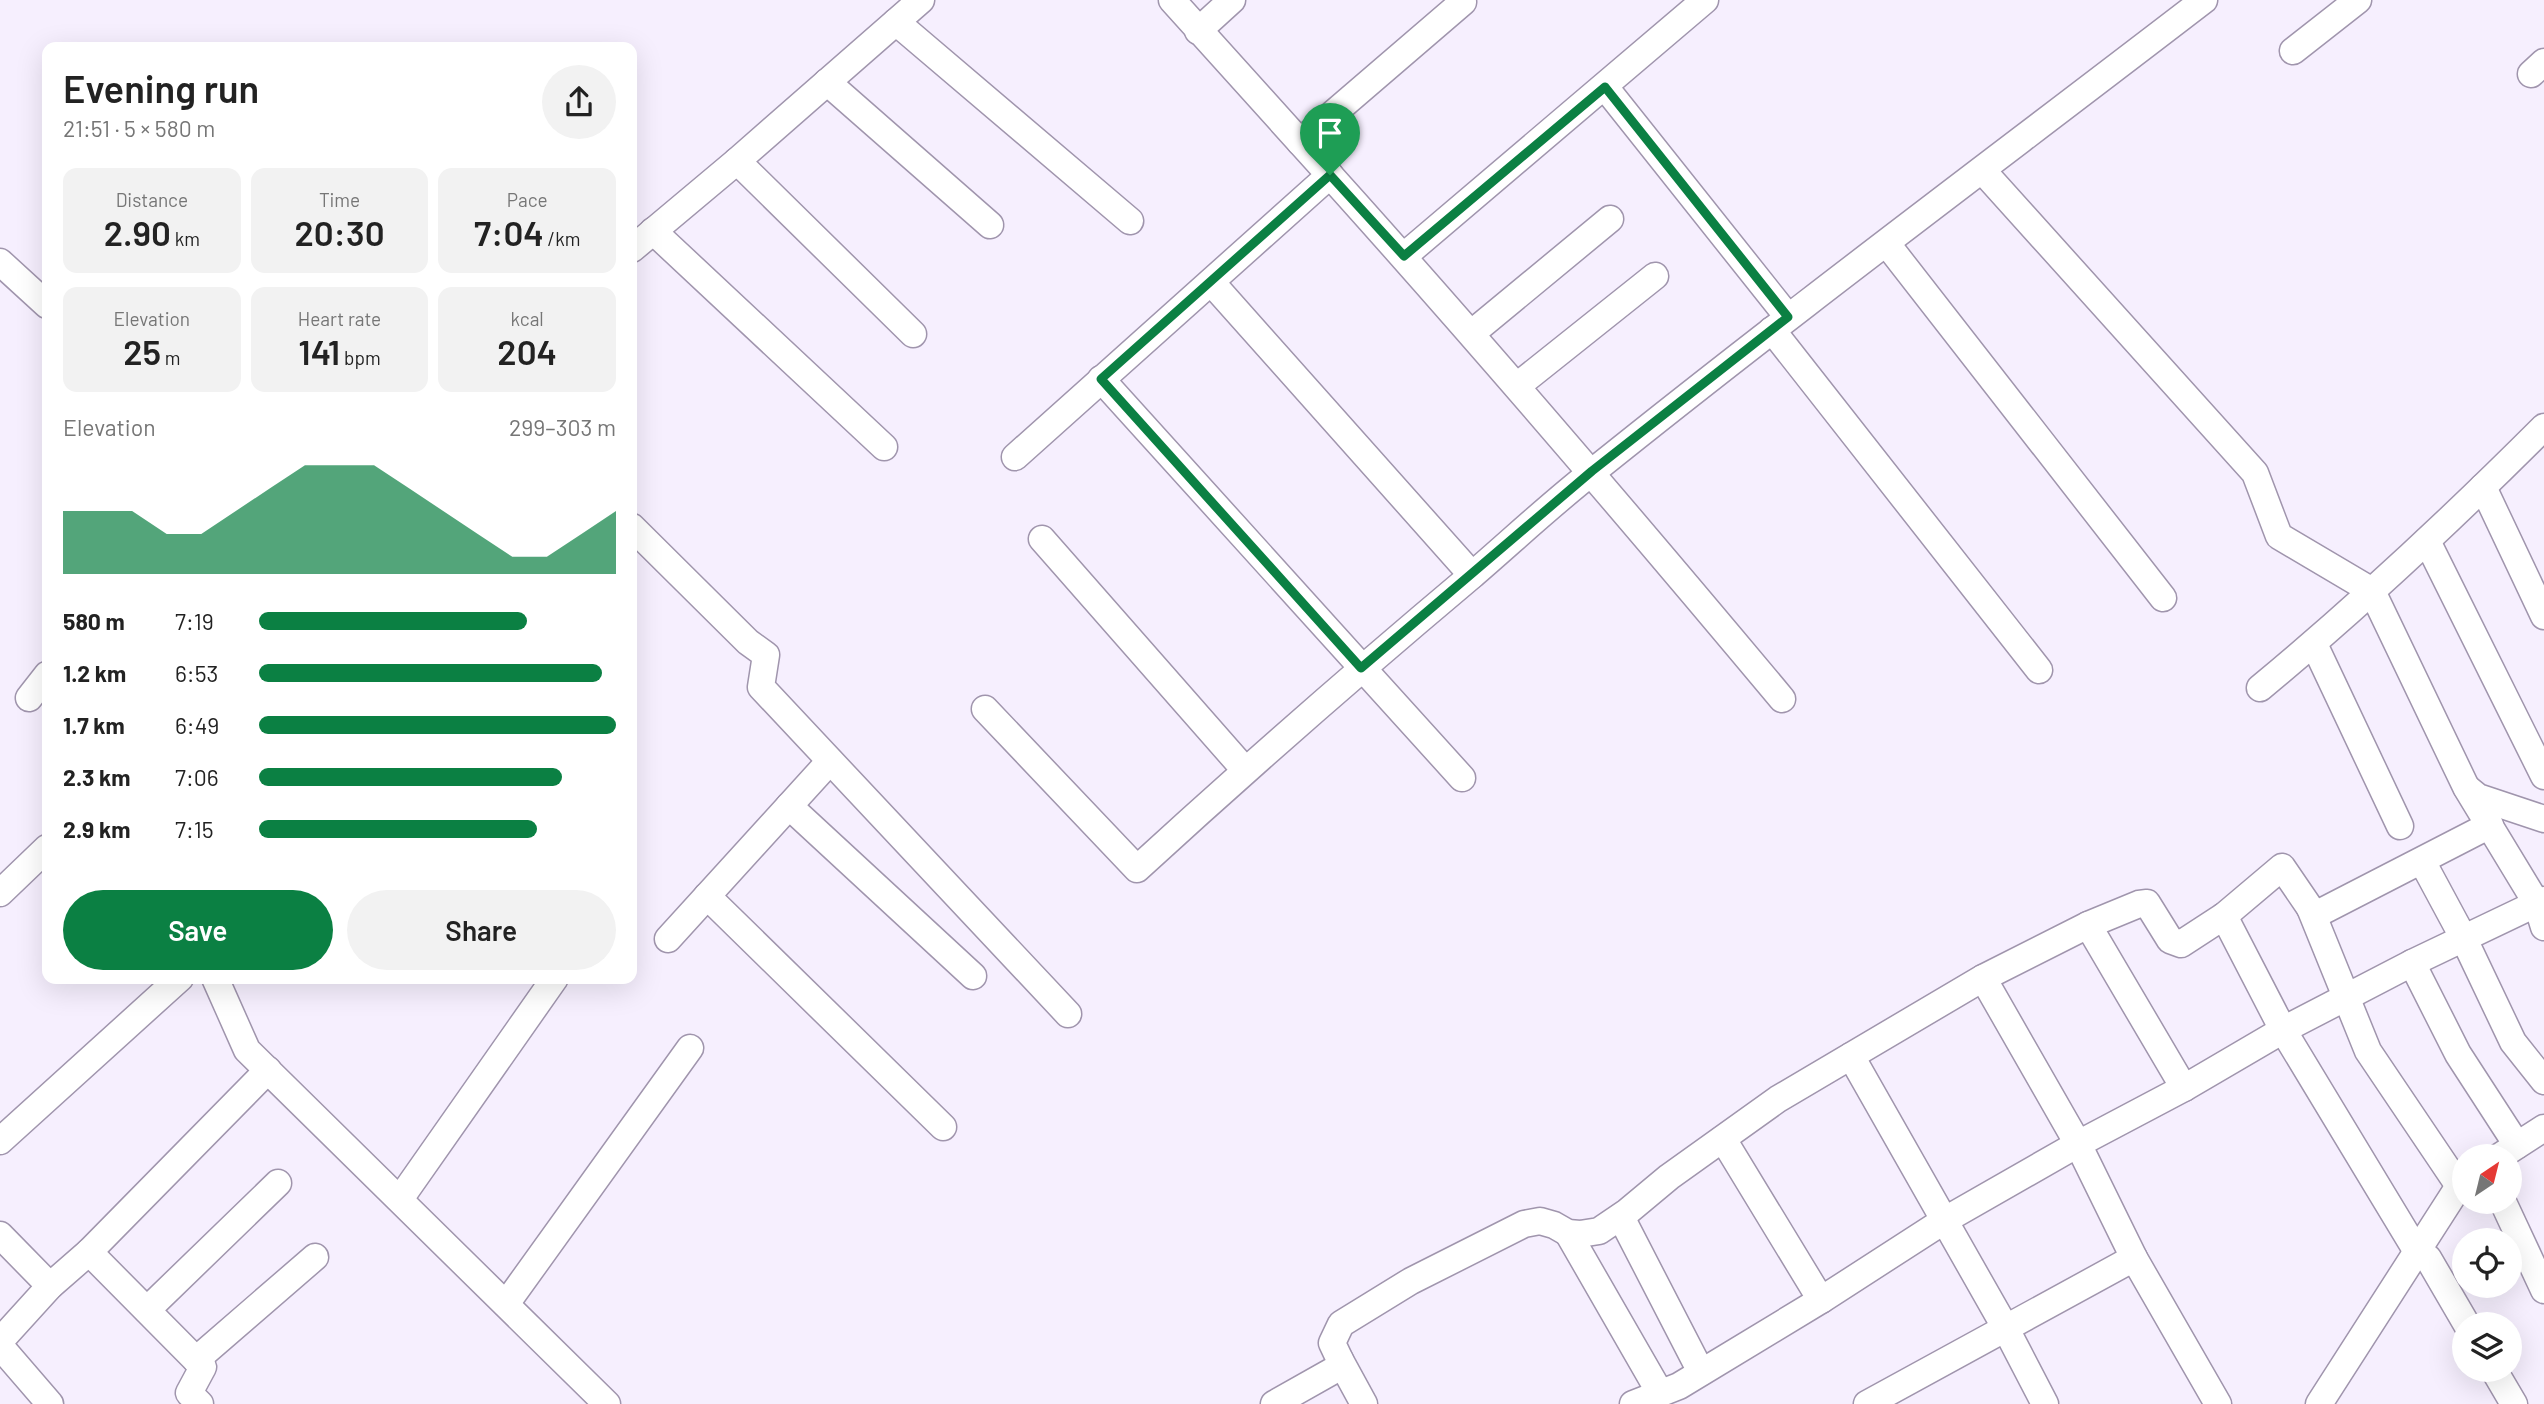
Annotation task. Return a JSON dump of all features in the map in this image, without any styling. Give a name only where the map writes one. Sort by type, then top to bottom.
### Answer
[{"type":"street","points":[[637,245],[921,0]]},
{"type":"street","points":[[1172,0],[1198,32],[1472,333],[1592,471],[1782,699]]},
{"type":"street","points":[[1198,32],[1232,0]]},
{"type":"street","points":[[1404,256],[1705,0]]},
{"type":"street","points":[[985,709],[1138,869],[1361,668],[1592,471],[1780,323],[2204,0]]},
{"type":"street","points":[[2293,51],[2358,0]]},
{"type":"street","points":[[1300,142],[1463,2]]},
{"type":"street","points":[[896,22],[1130,221]]},
{"type":"street","points":[[827,82],[990,225]]},
{"type":"street","points":[[1605,87],[2039,670]]},
{"type":"street","points":[[737,161],[913,334]]},
{"type":"street","points":[[1633,1404],[1701,1372],[1821,1300],[1945,1220],[2283,1030],[2464,939],[2542,911],[2466,787],[2372,591],[2279,536],[2255,472],[1982,170]]},
{"type":"street","points":[[1015,457],[1330,175]]},
{"type":"street","points":[[1472,333],[1610,219]]},
{"type":"street","points":[[653,231],[884,447]]},
{"type":"street","points":[[1886,244],[2163,598]]},
{"type":"street","points":[[0,262],[42,300]]},
{"type":"street","points":[[1517,386],[1655,276]]},
{"type":"street","points":[[1211,282],[1472,575]]},
{"type":"street","points":[[1101,379],[1462,778]]},
{"type":"street","points":[[2260,688],[2314,644],[2542,433]]},
{"type":"street","points":[[2483,487],[2544,616]]},
{"type":"street","points":[[637,532],[748,642],[766,655],[761,687],[1068,1014]]},
{"type":"street","points":[[1042,539],[1245,770]]},
{"type":"street","points":[[2427,541],[2544,776]]},
{"type":"street","points":[[2314,644],[2400,826]]},
{"type":"street","points":[[29,698],[42,681]]},
{"type":"street","points":[[668,939],[830,761]]},
{"type":"street","points":[[2466,787],[2478,797],[2544,819]]},
{"type":"street","points":[[789,806],[972,976]]},
{"type":"street","points":[[2310,908],[2319,914],[2490,825]]},
{"type":"street","points":[[0,893],[42,853]]},
{"type":"street","points":[[2421,861],[2464,939],[2513,1042],[2544,1081]]},
{"type":"street","points":[[1364,1404],[1332,1342],[1341,1324],[1411,1281],[1524,1224],[1539,1221],[1568,1233],[1599,1231],[1778,1099],[1983,978],[2088,925],[2139,904],[2147,903],[2170,940],[2181,944],[2224,916],[2281,867],[2310,908],[2368,1051],[2452,1171]]},
{"type":"street","points":[[707,896],[943,1127]]},
{"type":"street","points":[[2224,916],[2283,1030],[2416,1250],[2428,1258],[2459,1312]]},
{"type":"street","points":[[2088,925],[2184,1088]]},
{"type":"street","points":[[2412,963],[2504,1144]]},
{"type":"street","points":[[1983,978],[2078,1144],[2134,1258],[2218,1404]]},
{"type":"street","points":[[0,1141],[173,984]]},
{"type":"street","points":[[219,984],[247,1050],[607,1404]]},
{"type":"street","points":[[400,1199],[551,984]]},
{"type":"street","points":[[506,1304],[690,1048]]},
{"type":"street","points":[[1851,1056],[2005,1327],[2045,1404]]},
{"type":"street","points":[[50,1404],[0,1343],[50,1286],[89,1252],[268,1070]]},
{"type":"street","points":[[2519,1144],[2544,1128]]},
{"type":"street","points":[[1723,1139],[1821,1300]]},
{"type":"street","points":[[147,1310],[278,1182]]},
{"type":"street","points":[[2319,1404],[2452,1197]]},
{"type":"street","points":[[2509,1214],[2544,1290]]},
{"type":"street","points":[[1620,1216],[1701,1372]]},
{"type":"street","points":[[1568,1233],[1660,1393]]},
{"type":"street","points":[[0,1235],[50,1286]]},
{"type":"street","points":[[89,1252],[203,1367],[189,1393],[200,1404]]},
{"type":"street","points":[[196,1360],[315,1257]]},
{"type":"street","points":[[1877,1402],[2005,1327],[2134,1258]]},
{"type":"street","points":[[1274,1404],[1302,1397],[1336,1370],[1340,1360]]},
{"type":"street","points":[[2501,1382],[2514,1404]]},
{"type":"route","points":[[1605,87],[1788,317],[1592,471],[1361,668],[1101,379],[1330,175],[1404,256],[1605,87]]}]
